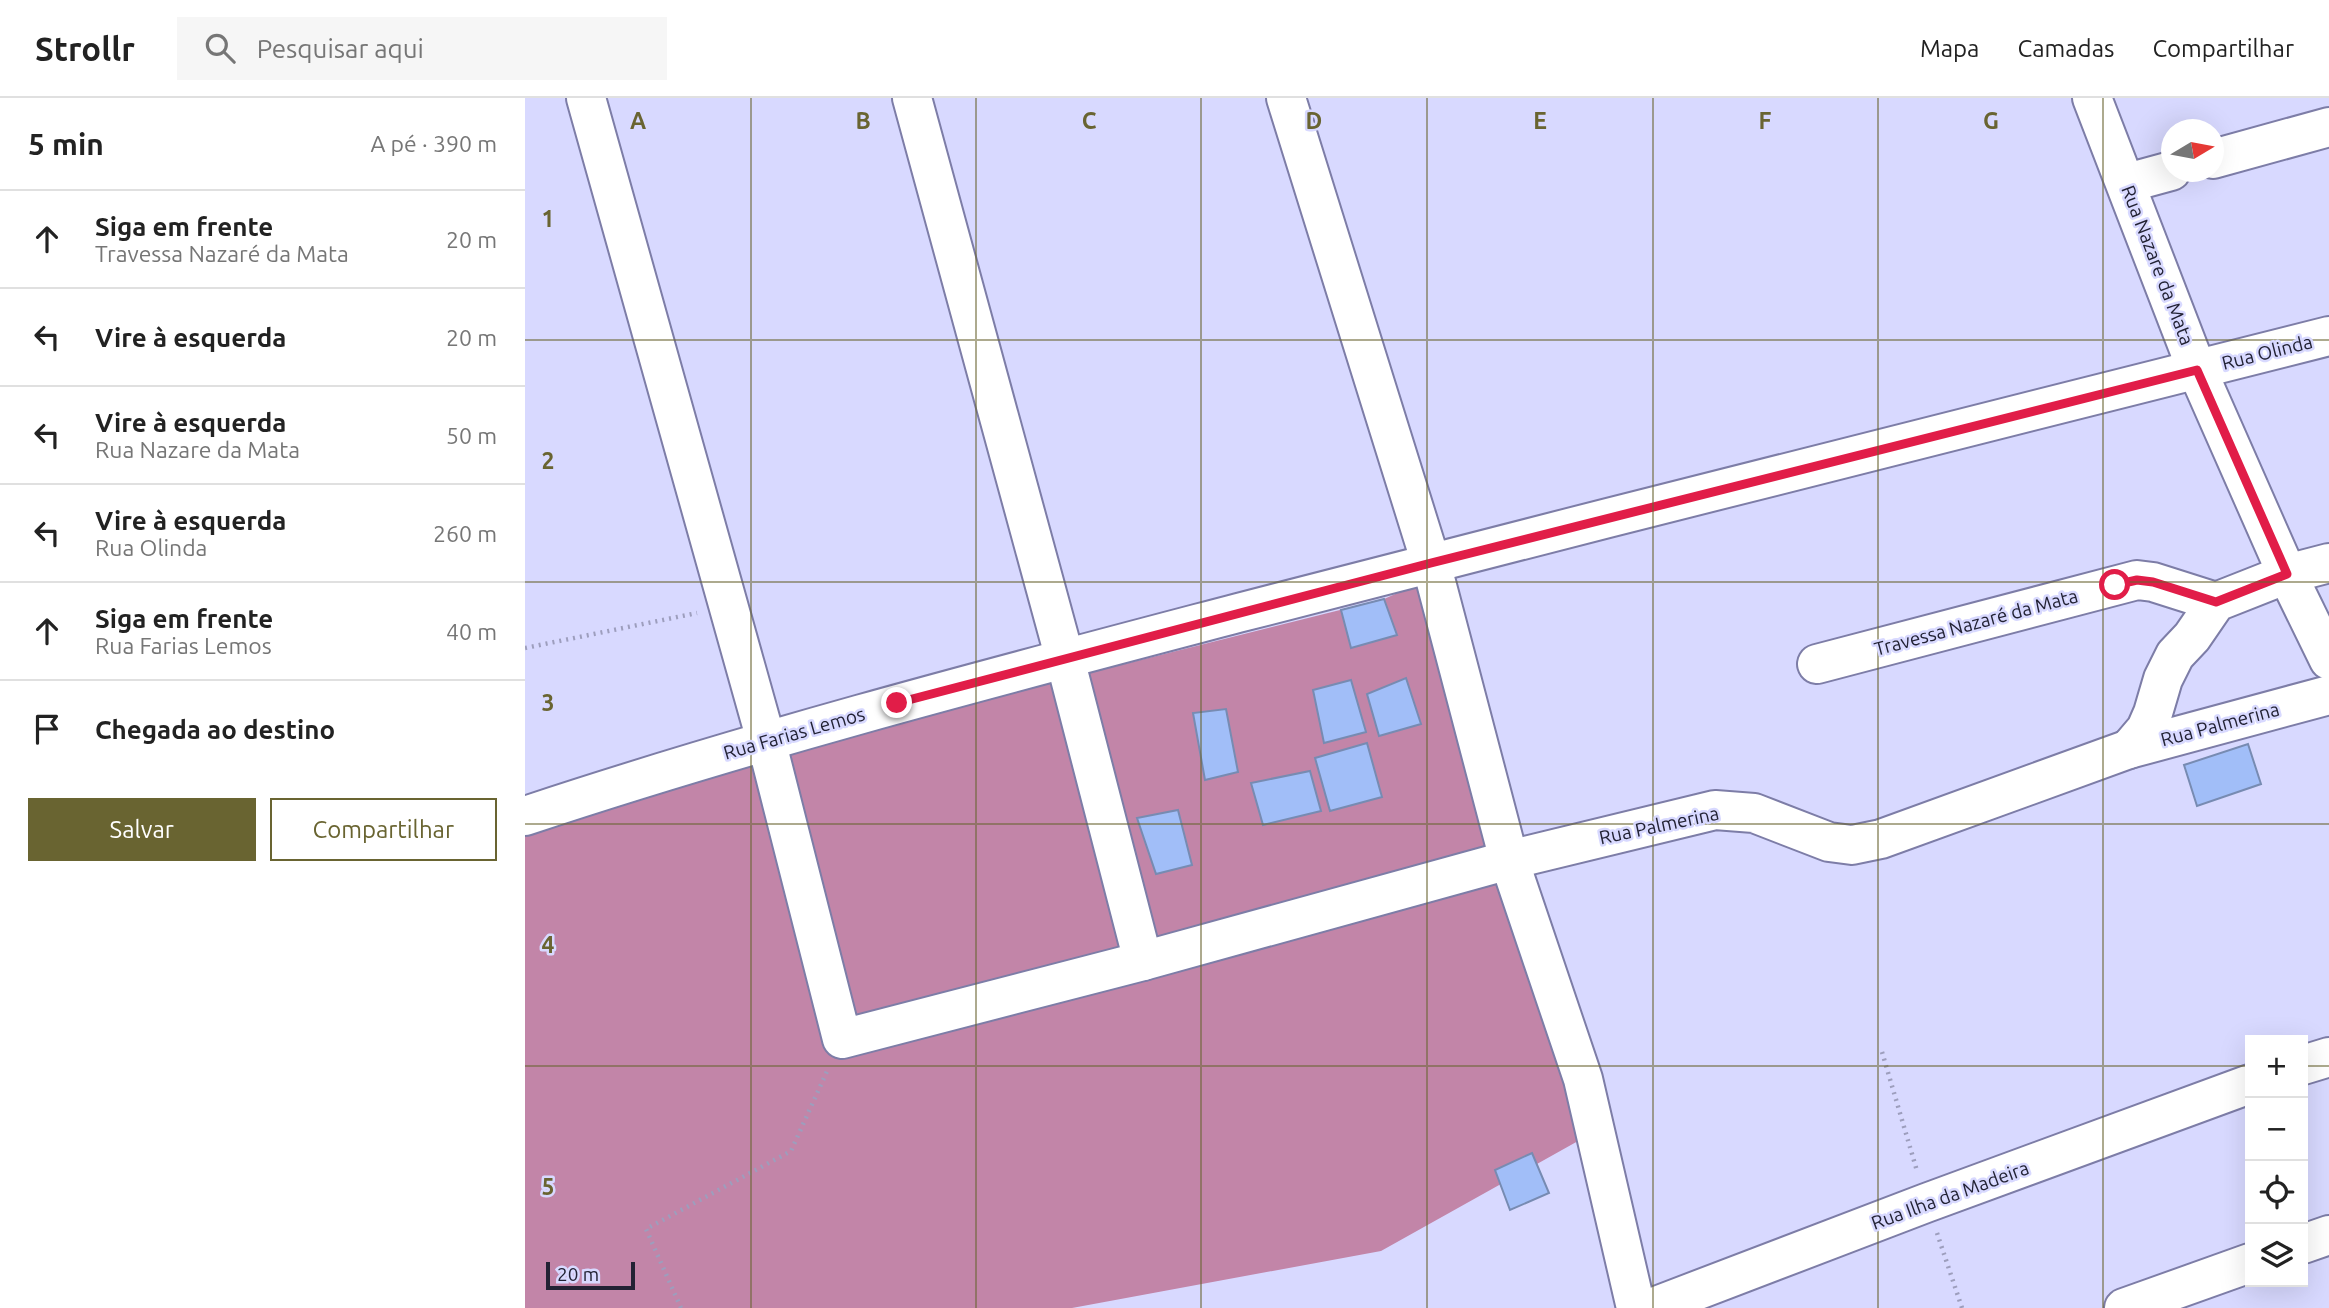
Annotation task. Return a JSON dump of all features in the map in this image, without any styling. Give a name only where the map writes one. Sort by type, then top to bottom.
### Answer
[{"type":"street","points":[[586,98],[767,740],[842,1039]]},
{"type":"street","points":[[912,98],[1065,659],[1143,961]]},
{"type":"street","points":[[1286,98],[1431,563],[1509,860],[1583,1079],[1636,1308]]},
{"type":"street","name":"Rua Nazare da Mata","points":[[2092,98],[2197,370],[2287,574],[2329,660]]},
{"type":"street","points":[[2224,156],[2329,127]]},
{"type":"street","points":[[2127,183],[2161,174]]},
{"type":"street","name":"Rua Olinda","points":[[1065,659],[1431,563],[2329,336]]},
{"type":"street","points":[[2129,749],[2145,729],[2153,713],[2163,678],[2175,655],[2192,637],[2216,602],[2287,574],[2329,563]]},
{"type":"street","name":"Travessa Nazaré da Mata","points":[[1817,664],[2137,580],[2153,582],[2216,602]]},
{"type":"street","name":"Rua Farias Lemos","points":[[525,816],[767,740],[1065,659]]},
{"type":"street","name":"Rua Palmerina","points":[[842,1039],[1143,961],[1509,860],[1715,810],[1754,813],[1829,842],[1852,845],[1881,839],[2129,749],[2329,695]]},
{"type":"street","points":[[2308,1063],[2329,1057]]},
{"type":"street","name":"Rua Ilha da Madeira","points":[[1651,1308],[2245,1086]]},
{"type":"street","points":[[2308,1242],[2329,1235]]},
{"type":"street","points":[[2124,1308],[2245,1265]]},
{"type":"path","points":[[525,648],[729,607]]},
{"type":"path","points":[[681,1308],[646,1229],[791,1151],[842,1039]]},
{"type":"shaded area","points":[[1420,583],[1587,1136],[1381,1251],[1072,1308],[525,1308],[525,816],[1384,599]]},
{"type":"building","points":[[1384,599],[1397,635],[1351,648],[1341,610]]},
{"type":"building","points":[[1406,678],[1421,724],[1379,736],[1367,694]]},
{"type":"building","points":[[1351,680],[1366,732],[1324,743],[1313,690]]},
{"type":"building","points":[[1226,709],[1238,772],[1205,780],[1193,713]]},
{"type":"building","points":[[1367,743],[1382,797],[1330,811],[1315,758]]},
{"type":"building","points":[[2248,744],[2261,784],[2197,806],[2184,765]]},
{"type":"building","points":[[1310,771],[1321,811],[1263,825],[1251,783]]},
{"type":"building","points":[[1178,810],[1192,865],[1156,874],[1137,818]]},
{"type":"building","points":[[1532,1153],[1549,1193],[1510,1210],[1495,1170]]},
{"type":"route","points":[[897,703],[1431,563],[2197,370],[2287,574],[2216,602],[2153,582],[2137,580],[2115,585]]}]
